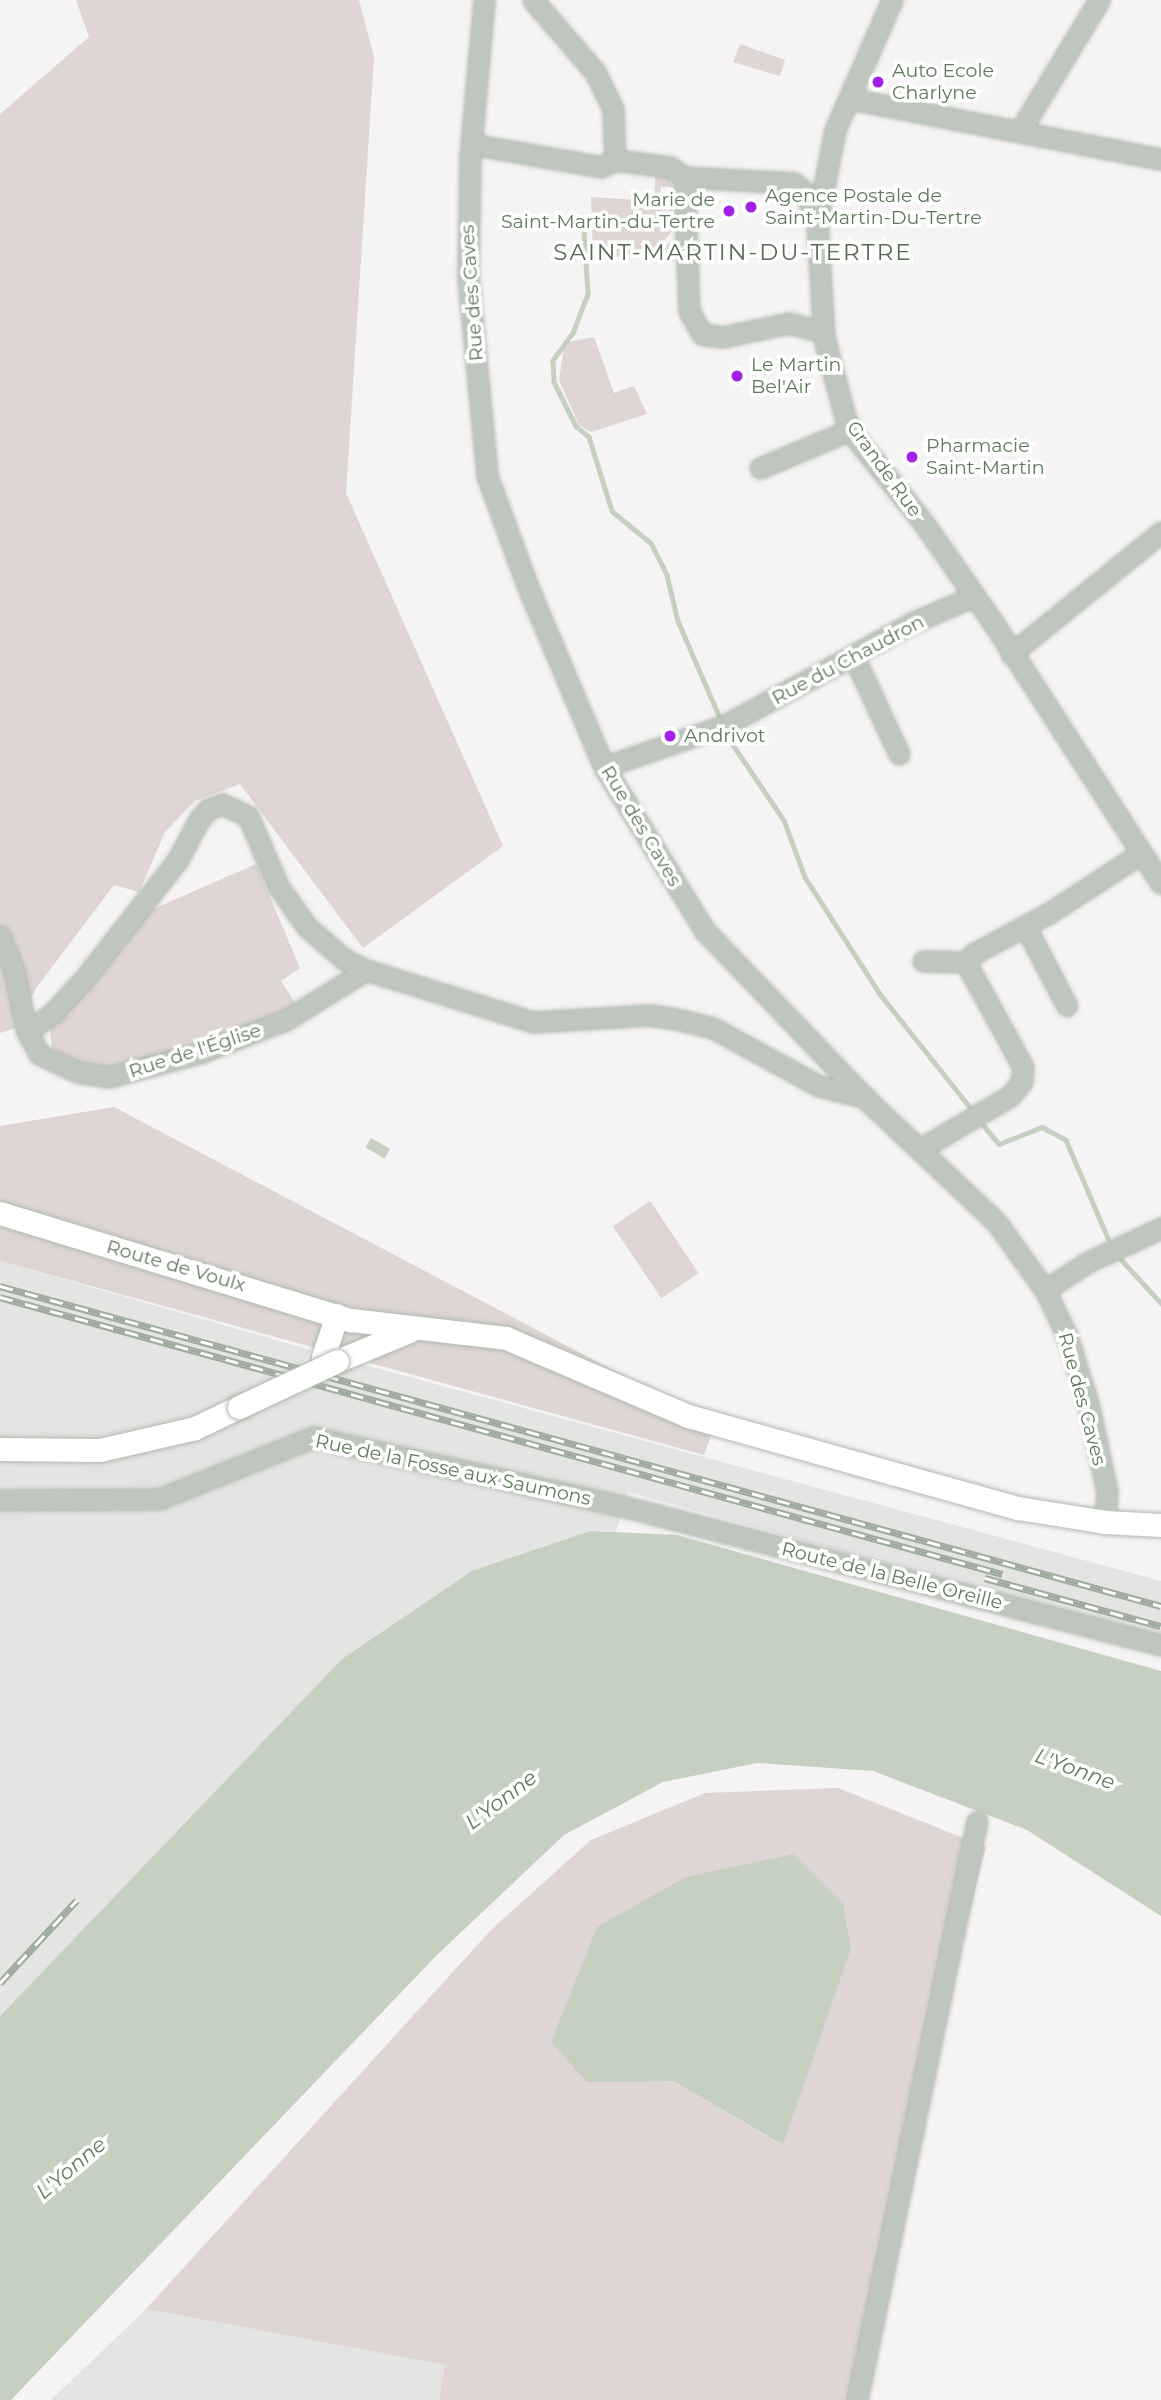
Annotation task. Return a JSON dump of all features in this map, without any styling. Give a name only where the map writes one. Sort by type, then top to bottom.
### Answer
[{"type":"main road","name":"Route de Voulx","points":[[0,1213],[344,1317],[412,1330],[506,1338],[688,1416],[1018,1508],[1105,1522],[1161,1525]]},
{"type":"main road","points":[[325,1363],[344,1317]]},
{"type":"main road","points":[[0,1449],[100,1450],[195,1428],[325,1363],[412,1330]]},
{"type":"street","name":"Rue des Caves","points":[[484,0],[471,144],[468,277],[487,476],[527,585],[604,767],[705,932],[866,1098],[997,1223],[1045,1290],[1067,1336],[1088,1403],[1107,1492],[1105,1522]]},
{"type":"street","points":[[533,0],[595,72],[613,109],[615,160]]},
{"type":"street","name":"Grande Rue","points":[[892,0],[852,99],[835,131],[817,223],[824,338],[850,430],[925,525],[974,596],[1161,883]]},
{"type":"street","points":[[1021,129],[1099,0]]},
{"type":"street","points":[[852,99],[1021,129],[1111,152],[1161,159]]},
{"type":"street","points":[[471,144],[601,167],[615,160],[670,167],[684,177],[794,183],[806,193],[817,223]]},
{"type":"street","points":[[684,177],[689,311],[702,334],[723,337],[789,323],[811,329]]},
{"type":"street","points":[[760,468],[850,430]]},
{"type":"street","points":[[1011,654],[1161,532]]},
{"type":"street","name":"Rue du Chaudron","points":[[604,767],[725,725],[853,655],[974,596]]},
{"type":"street","points":[[853,655],[899,754]]},
{"type":"street","points":[[0,936],[23,1003],[27,1031],[52,1014],[84,979],[177,861],[208,808],[222,804],[248,816],[278,886],[307,927],[344,959],[366,970],[533,1022],[650,1015],[713,1028],[820,1086],[866,1098]]},
{"type":"street","points":[[968,962],[972,954],[1025,926],[1140,854]]},
{"type":"street","points":[[1025,926],[1067,1006]]},
{"type":"street","points":[[923,961],[968,962]]},
{"type":"street","points":[[920,1149],[1010,1096],[1022,1081],[1023,1067],[968,962]]},
{"type":"street","name":"Rue de l'Église","points":[[27,1031],[40,1054],[77,1072],[109,1077],[199,1053],[286,1020],[366,970]]},
{"type":"street","points":[[1045,1290],[1088,1262],[1161,1228]]},
{"type":"street","name":"Rue de la Fosse aux Saumons","points":[[0,1500],[159,1499],[313,1437],[622,1506]]},
{"type":"street","name":"Route de la Belle Oreille","points":[[622,1506],[1161,1645]]},
{"type":"street","points":[[858,2400],[977,1821]]},
{"type":"shaded area","points":[[76,0],[359,0],[374,57],[346,493],[503,846],[363,948],[240,784],[195,801],[165,832],[139,892],[114,885],[37,987],[15,1028],[0,1033],[0,114],[89,37]]},
{"type":"shaded area","points":[[740,44],[785,60],[780,76],[733,62]]},
{"type":"shaded area","points":[[656,171],[666,174],[673,187],[661,187],[660,201],[673,202],[672,231],[657,249],[593,261],[591,197],[654,201]]},
{"type":"shaded area","points":[[671,240],[673,262],[656,263],[660,254]]},
{"type":"shaded area","points":[[594,337],[614,393],[634,386],[647,414],[591,432],[579,425],[559,380],[564,347],[568,342]]},
{"type":"shaded area","points":[[256,864],[300,968],[281,981],[298,1007],[239,1034],[111,1070],[81,1065],[52,1048],[50,1030],[144,913]]},
{"type":"shaded area","points":[[114,1107],[715,1424],[704,1455],[0,1261],[0,1126]]},
{"type":"shaded area","points":[[650,1201],[699,1273],[661,1298],[613,1226]]},
{"type":"shaded area","points":[[0,1261],[311,1350],[302,1364],[237,1397],[283,1399],[354,1362],[1161,1581],[1161,1639],[628,1492],[616,1532],[590,1531],[342,1659],[0,2016]]},
{"type":"shaded area","points":[[838,1788],[986,1847],[948,1996],[859,2400],[439,2400],[445,2365],[146,2309],[492,1929],[591,1840],[705,1793]],"holes":[[[851,1949],[782,2145],[673,2081]]]},
{"type":"shaded area","points":[[146,2309],[446,2365],[439,2400],[51,2400]]},
{"type":"water","points":[[371,1138],[390,1149],[385,1159],[366,1148]]},
{"type":"water","name":"L'Yonne","points":[[590,1531],[677,1535],[1161,1671],[1161,1916],[1027,1830],[873,1771],[757,1763],[663,1782],[564,1835],[435,1957],[11,2400],[0,2400],[0,2016],[342,1659],[472,1571]]},
{"type":"water","points":[[793,1854],[843,1904],[851,1949],[783,2145],[673,2081],[587,2082],[551,2042],[597,1927],[686,1877]]},
{"type":"waterway","points":[[583,216],[588,294],[573,333],[553,361],[554,382],[576,426],[589,437],[612,511],[651,543],[667,575],[678,621],[720,718]]},
{"type":"waterway","points":[[725,733],[784,820],[805,877],[880,994],[969,1106]]},
{"type":"waterway","points":[[984,1126],[999,1144],[1042,1127],[1066,1140],[1108,1238]]},
{"type":"waterway","points":[[1118,1256],[1161,1303]]},
{"type":"railway","points":[[0,1286],[1161,1606]]},
{"type":"railway","points":[[0,1297],[1002,1574]]},
{"type":"railway","points":[[985,1578],[1161,1626]]},
{"type":"railway","points":[[0,1983],[77,1900]]},
{"type":"place","name":"Auto Ecole Charlyne","points":[[878,82]]},
{"type":"place","name":"Agence Postale de Saint-Martin-Du-Tertre","points":[[751,207]]},
{"type":"place","name":"Marie de Saint-Martin-du-Tertre","points":[[729,211]]},
{"type":"place","name":"Le Martin Bel'Air","points":[[737,376]]},
{"type":"place","name":"Pharmacie Saint-Martin","points":[[912,457]]},
{"type":"place","name":"Andrivot","points":[[670,736]]},
{"type":"district","name":"SAINT-MARTIN-DU-TERTRE","points":[[733,252]]}]
